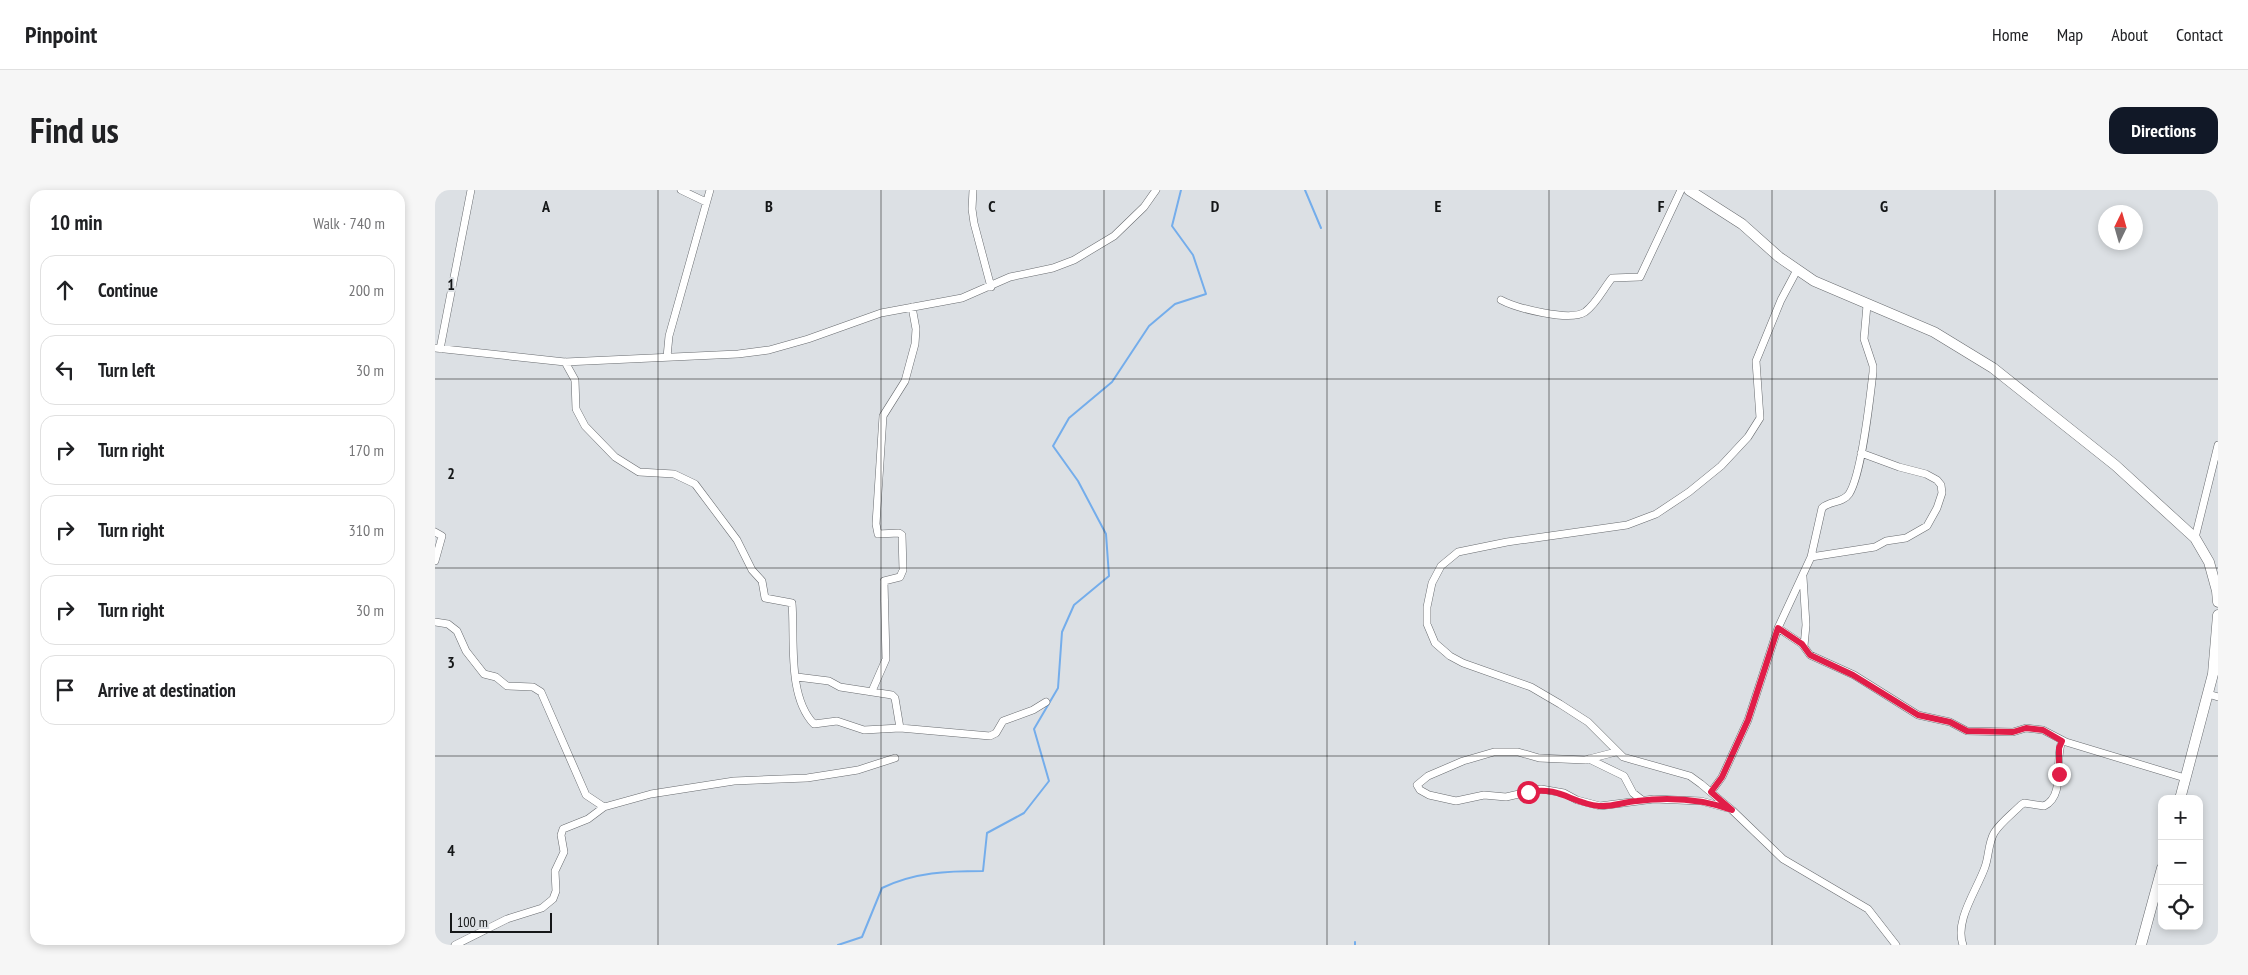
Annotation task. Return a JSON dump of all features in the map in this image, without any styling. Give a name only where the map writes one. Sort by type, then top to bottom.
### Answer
[{"type":"street","points":[[471,190],[437,349],[565,362],[737,354],[769,350],[808,340],[881,313],[962,298],[991,287],[1010,277],[1053,268],[1074,260],[1105,244],[1145,207],[1157,190]]},
{"type":"street","points":[[681,190],[706,202]]},
{"type":"street","points":[[667,357],[669,336],[710,190]]},
{"type":"street","points":[[973,190],[971,206],[974,223],[991,287]]},
{"type":"street","points":[[1501,300],[1527,310],[1556,314],[1584,312],[1594,304],[1612,278],[1640,277],[1681,190]]},
{"type":"street","points":[[1689,190],[1742,224],[1779,257],[1814,282],[1934,332],[1993,368],[2115,465],[2195,538],[2213,562],[2218,602]]},
{"type":"street","points":[[1797,270],[1781,300],[1755,361],[1760,418],[1758,424],[1721,466],[1689,492],[1656,514],[1627,525],[1466,549],[1449,558],[1441,566],[1432,583],[1427,607],[1427,624],[1435,643],[1463,663],[1531,687],[1560,704],[1589,722],[1616,752],[1623,757],[1690,776],[1732,810],[1783,859],[1868,909],[1896,945]]},
{"type":"street","points":[[1711,792],[1722,777],[1748,720],[1778,628],[1811,557],[1822,508],[1849,494],[1861,453],[1873,372],[1873,366],[1864,339],[1867,305]]},
{"type":"street","points":[[872,691],[886,659],[884,581],[900,577],[903,570],[902,535],[899,533],[878,534],[876,524],[883,416],[905,381],[915,344],[916,329],[913,307]]},
{"type":"street","points":[[565,362],[575,380],[577,413],[596,439],[615,457],[639,472],[674,474],[695,484],[737,540],[752,570],[761,581],[765,598],[792,602],[799,703],[814,724],[840,722],[855,728],[873,730],[900,728],[990,736],[996,733],[1003,721],[1033,710],[1046,702]]},
{"type":"street","points":[[2195,538],[2218,445]]},
{"type":"street","points":[[1811,557],[1875,547],[1886,541],[1906,538],[1927,526],[1937,508],[1942,494],[1941,485],[1937,480],[1926,474],[1899,468],[1861,453]]},
{"type":"street","points":[[435,532],[442,536],[435,561]]},
{"type":"street","points":[[1803,577],[1806,625],[1803,646]]},
{"type":"street","points":[[2181,795],[2213,696],[2218,615]]},
{"type":"street","points":[[435,622],[448,624],[457,631],[472,660],[484,674],[496,677],[507,686],[533,687],[541,692],[586,795],[604,807]]},
{"type":"street","points":[[1778,628],[1803,646],[1810,655],[1853,675],[1918,715],[1950,722],[1967,731],[2013,732],[2026,728],[2043,730],[2062,741],[2185,778]]},
{"type":"street","points":[[797,677],[829,681],[840,687],[893,696],[900,728]]},
{"type":"street","points":[[1963,945],[1961,940],[1963,923],[1985,866],[1992,837],[1995,831],[2021,805],[2044,806],[2051,800],[2059,774],[2059,748],[2062,741]]},
{"type":"street","points":[[1616,752],[1589,759],[1539,758],[1518,752],[1494,752],[1463,761],[1428,776],[1417,785],[1420,790],[1429,794],[1457,801],[1484,795],[1506,797],[1541,789],[1564,793],[1577,800],[1599,806],[1642,800],[1694,801],[1714,803],[1732,810]]},
{"type":"street","points":[[455,945],[507,919],[535,911],[549,904],[555,895],[555,871],[564,852],[561,835],[563,829],[582,822],[604,807],[651,794],[710,784],[777,781],[857,770],[895,758]]},
{"type":"street","points":[[1589,759],[1624,776],[1633,793],[1642,800]]},
{"type":"street","points":[[2141,945],[2158,883]]},
{"type":"waterway","points":[[838,945],[862,937],[882,888],[919,876],[944,872],[983,871],[987,833],[1024,813],[1049,781],[1034,729],[1058,688],[1062,632],[1074,605],[1109,576],[1106,534],[1078,481],[1053,446],[1069,418],[1112,382],[1149,326],[1175,304],[1206,294],[1193,255],[1172,226],[1181,190]]},
{"type":"waterway","points":[[1305,190],[1321,228]]},
{"type":"route","points":[[1528,792],[1541,789],[1553,790],[1588,804],[1599,806],[1654,799],[1714,803],[1732,810],[1711,792],[1722,777],[1738,738],[1748,720],[1778,628],[1802,644],[1810,655],[1853,675],[1918,715],[1950,722],[1967,731],[2013,732],[2026,728],[2048,732],[2062,741],[2059,748],[2059,774]]}]
